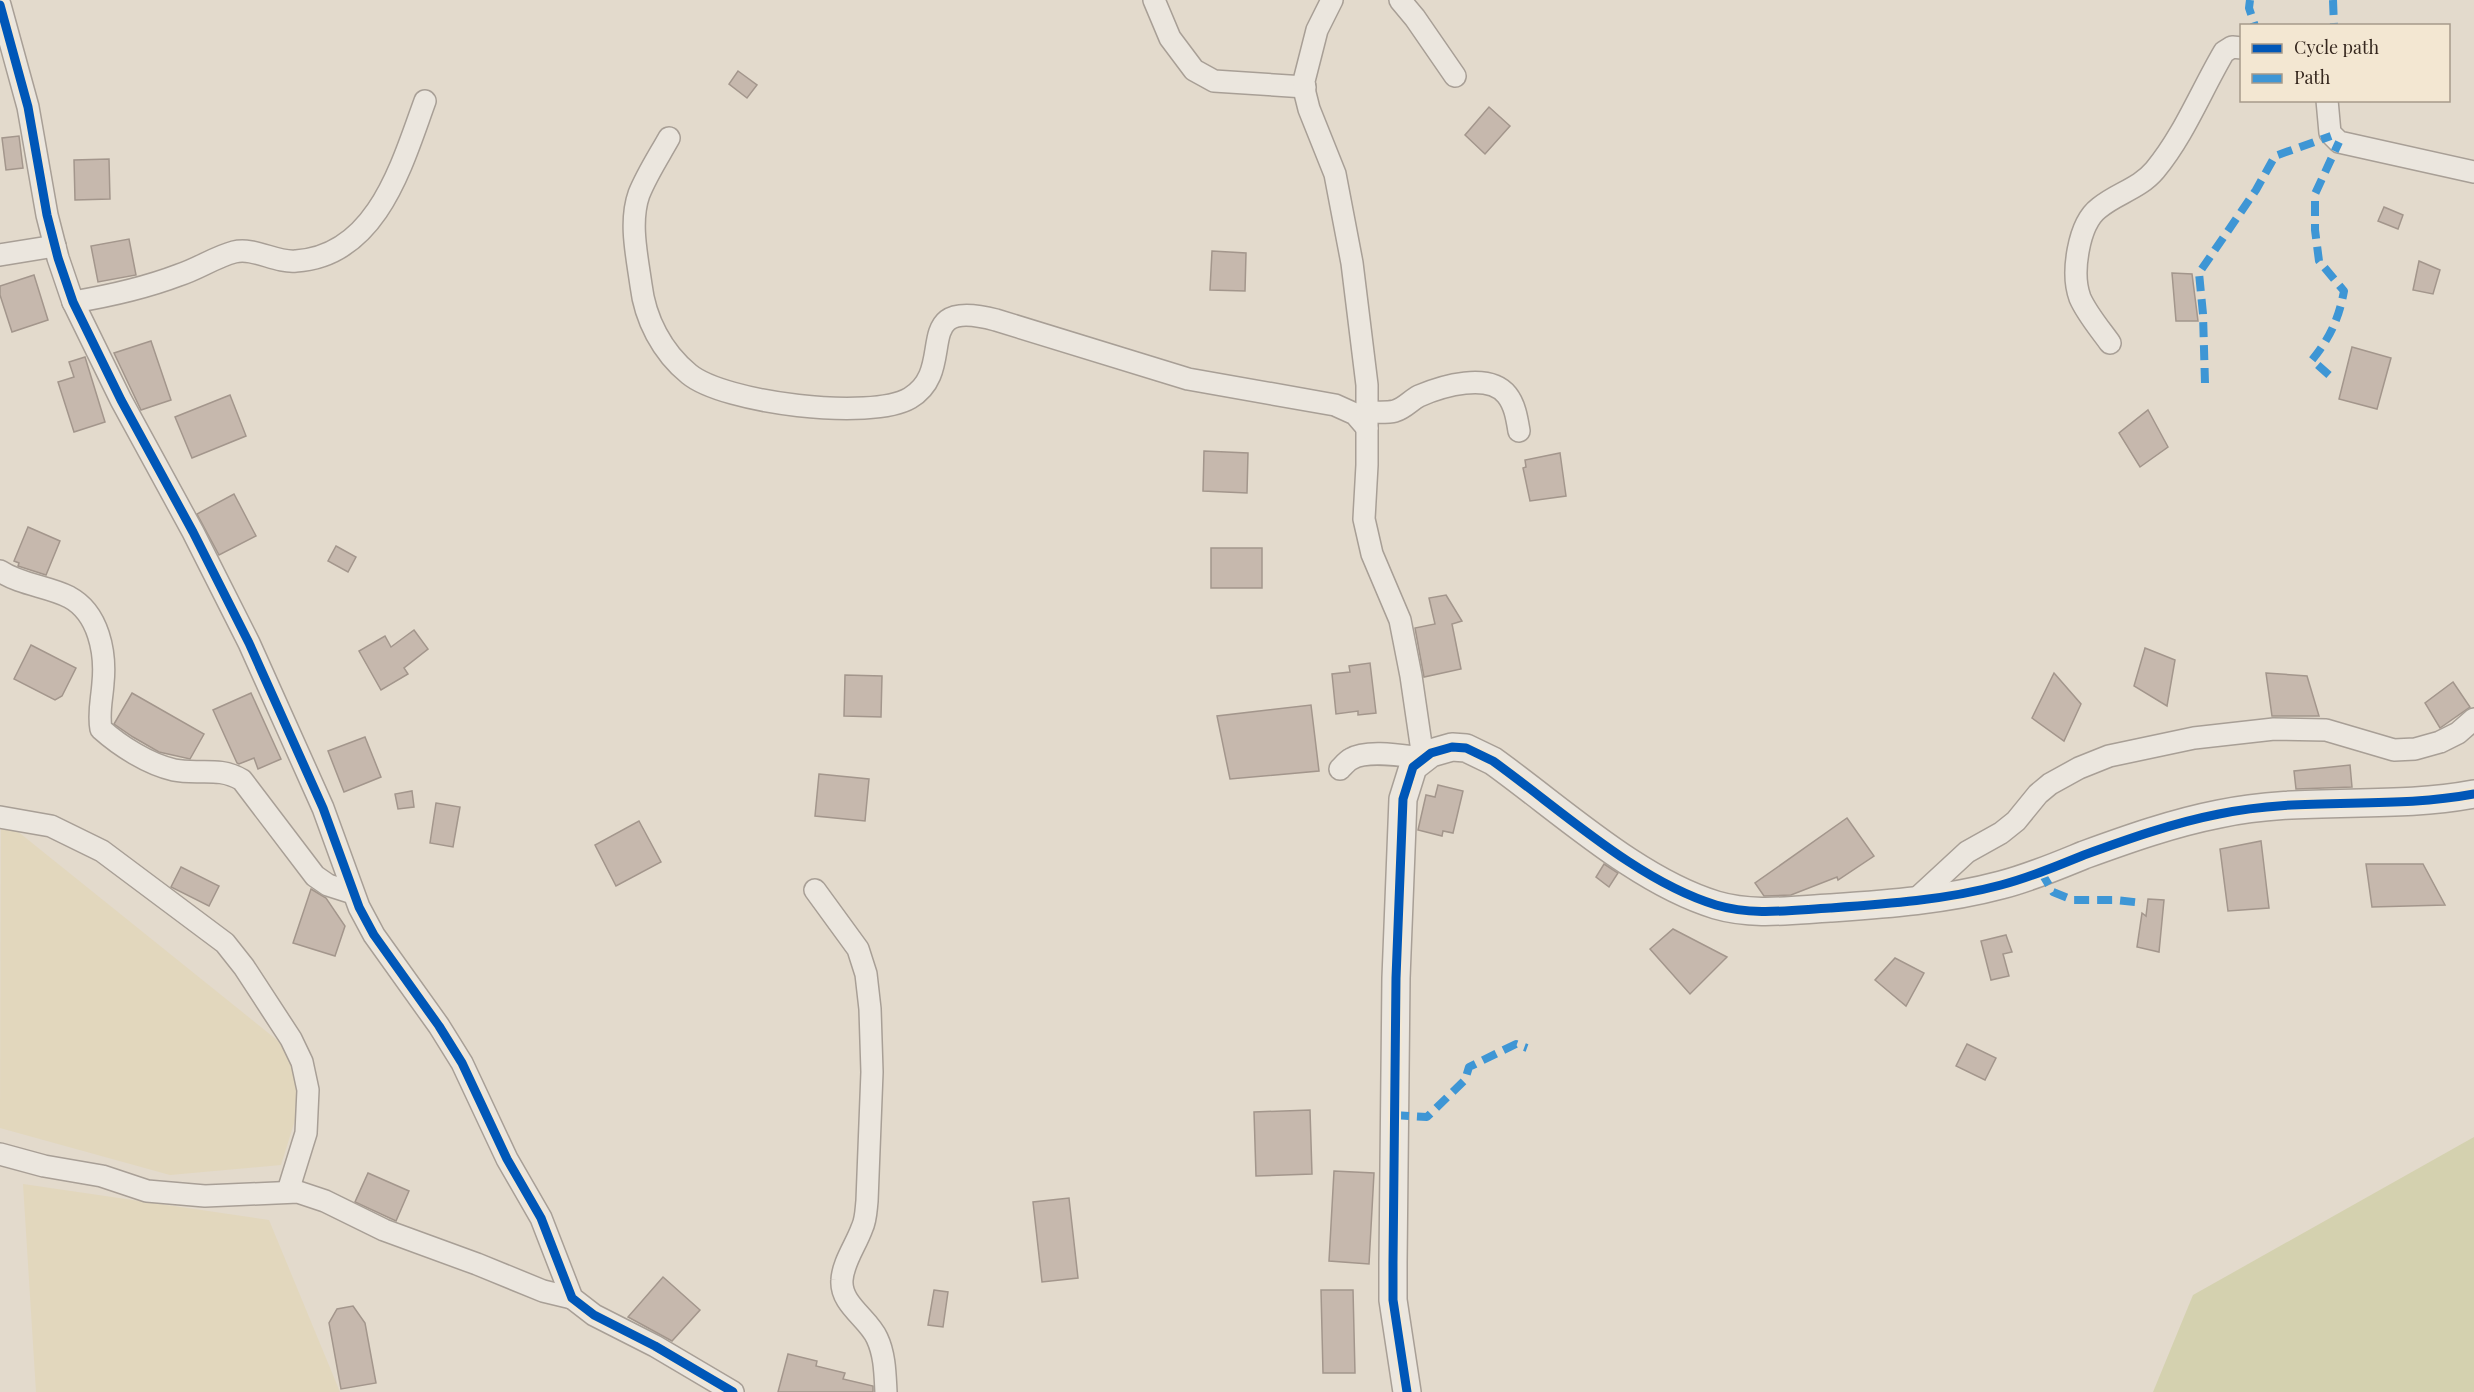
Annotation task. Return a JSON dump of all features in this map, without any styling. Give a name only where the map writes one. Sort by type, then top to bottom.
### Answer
[{"type":"street","points":[[1154,0],[1170,38],[1194,70],[1214,81],[1305,87]]},
{"type":"street","points":[[1332,0],[1317,30],[1308,60],[1305,87],[1309,109],[1329,156],[1340,194],[1366,364],[1364,519],[1372,554],[1400,620],[1413,686],[1422,758]]},
{"type":"street","points":[[1400,0],[1455,76]]},
{"type":"street","points":[[0,5],[28,107],[47,216],[73,302],[121,400],[193,532],[249,643],[323,808],[353,893],[374,935],[439,1026],[462,1063],[507,1159],[541,1218],[572,1298]]},
{"type":"street","points":[[2110,343],[2079,295],[2077,280],[2080,240],[2087,222],[2101,206],[2135,188],[2156,169],[2186,121],[2224,52],[2232,47],[2240,48]]},
{"type":"street","points":[[73,302],[156,284],[236,251],[294,262],[317,259],[336,250],[361,231],[379,210],[407,151],[425,101]]},
{"type":"street","points":[[2327,102],[2330,133],[2339,142],[2474,172]]},
{"type":"street","points":[[669,138],[644,184],[636,211],[635,231],[642,298],[658,339],[673,359],[692,376],[719,390],[775,401],[841,409],[899,402],[918,393],[927,379],[935,359],[937,339],[943,323],[953,316],[970,315],[996,320],[1188,379],[1335,405],[1367,420],[1397,411],[1420,395],[1453,385],[1473,382],[1503,391],[1513,405],[1519,430]]},
{"type":"street","points":[[0,255],[55,246]]},
{"type":"street","points":[[0,571],[16,579],[69,597],[79,604],[93,621],[104,666],[99,710],[101,729],[132,751],[174,770],[226,772],[242,780],[291,848],[315,876],[328,885],[353,893]]},
{"type":"street","points":[[1914,901],[1952,863],[2001,833],[2016,821],[2038,794],[2050,784],[2079,768],[2109,756],[2194,738],[2274,729],[2326,730],[2359,738],[2380,747],[2401,751],[2440,742],[2458,733],[2474,719]]},
{"type":"street","points":[[1407,1392],[1393,1300],[1396,978],[1403,800],[1413,767],[1422,758],[1441,749],[1452,747],[1478,753],[1493,761],[1654,877],[1715,904],[1741,910],[1770,912],[1947,897],[2002,885],[2123,841],[2219,814],[2270,805],[2402,801],[2474,794]]},
{"type":"street","points":[[1340,769],[1352,758],[1374,755],[1396,754],[1422,758]]},
{"type":"street","points":[[0,817],[51,826],[102,851],[225,943],[244,967],[291,1039],[302,1062],[308,1089],[306,1133],[288,1191]]},
{"type":"street","points":[[815,890],[858,949],[867,983],[872,1072],[867,1201],[865,1219],[845,1265],[842,1281],[845,1296],[873,1329],[878,1339],[884,1360],[886,1392]]},
{"type":"street","points":[[0,1154],[44,1166],[102,1176],[147,1191],[205,1196],[288,1191],[309,1195],[394,1234],[543,1291],[572,1298],[594,1315],[673,1355],[733,1392]]},
{"type":"shaded area","points":[[1,818],[302,1060],[295,1120],[281,1165],[170,1175],[0,1128]]},
{"type":"shaded area","points":[[2474,1137],[2474,1392],[2153,1392],[2193,1295]]},
{"type":"shaded area","points":[[23,1184],[269,1220],[340,1392],[36,1392]]},
{"type":"building","points":[[738,71],[757,85],[747,98],[729,84]]},
{"type":"building","points":[[1489,107],[1510,126],[1485,154],[1465,135]]},
{"type":"building","points":[[19,136],[23,168],[6,170],[2,138]]},
{"type":"building","points":[[109,159],[110,199],[75,200],[74,160]]},
{"type":"building","points":[[2384,207],[2403,215],[2398,229],[2378,221]]},
{"type":"building","points":[[129,239],[136,275],[98,282],[91,246]]},
{"type":"building","points":[[1212,251],[1246,253],[1245,291],[1210,290]]},
{"type":"building","points":[[2419,261],[2440,270],[2433,294],[2413,290]]},
{"type":"building","points":[[2172,273],[2192,274],[2198,321],[2176,321]]},
{"type":"building","points":[[34,275],[48,320],[12,332],[0,295],[0,286]]},
{"type":"building","points":[[151,341],[171,400],[141,410],[114,353]]},
{"type":"building","points":[[2352,347],[2391,358],[2377,409],[2339,399]]},
{"type":"building","points":[[85,357],[105,422],[74,432],[58,382],[74,377],[69,362]]},
{"type":"building","points":[[230,395],[246,436],[192,458],[175,417]]},
{"type":"building","points":[[2148,410],[2168,447],[2140,467],[2119,433]]},
{"type":"building","points":[[1204,451],[1248,453],[1247,493],[1203,491]]},
{"type":"building","points":[[1560,453],[1566,496],[1530,501],[1523,468],[1526,467],[1525,460]]},
{"type":"building","points":[[234,494],[256,536],[219,555],[197,514]]},
{"type":"building","points":[[28,527],[60,541],[46,575],[18,566],[19,563],[14,561]]},
{"type":"building","points":[[336,546],[356,557],[348,572],[328,561]]},
{"type":"building","points":[[1211,548],[1262,548],[1262,588],[1211,588]]},
{"type":"building","points":[[1446,595],[1462,621],[1452,624],[1461,669],[1424,677],[1415,628],[1435,624],[1429,598]]},
{"type":"building","points":[[414,630],[428,649],[404,668],[408,674],[381,690],[359,651],[385,636],[391,647]]},
{"type":"building","points":[[31,645],[76,668],[62,696],[55,700],[14,679]]},
{"type":"building","points":[[2145,648],[2175,660],[2167,706],[2134,686]]},
{"type":"building","points":[[1370,663],[1376,713],[1358,715],[1358,711],[1336,714],[1332,674],[1350,672],[1349,666]]},
{"type":"building","points":[[2054,673],[2081,704],[2064,741],[2032,718]]},
{"type":"building","points":[[2266,673],[2307,676],[2319,716],[2272,716]]},
{"type":"building","points":[[845,675],[882,676],[881,717],[844,716]]},
{"type":"building","points":[[2453,682],[2470,707],[2440,728],[2425,703]]},
{"type":"building","points":[[132,693],[204,734],[190,759],[159,752],[114,724]]},
{"type":"building","points":[[251,693],[281,759],[258,769],[254,758],[237,763],[213,710]]},
{"type":"building","points":[[1311,705],[1319,771],[1230,779],[1217,716]]},
{"type":"building","points":[[365,737],[381,777],[344,792],[328,751]]},
{"type":"building","points":[[2350,765],[2352,787],[2296,789],[2294,771]]},
{"type":"building","points":[[819,774],[869,779],[865,821],[815,816]]},
{"type":"building","points":[[1438,785],[1463,791],[1453,833],[1443,831],[1442,836],[1418,830],[1426,795],[1435,797]]},
{"type":"building","points":[[412,791],[414,807],[398,809],[395,794]]},
{"type":"building","points":[[436,803],[460,807],[453,847],[430,843]]},
{"type":"building","points":[[1847,818],[1874,856],[1838,880],[1837,877],[1791,895],[1764,896],[1755,883]]},
{"type":"building","points":[[639,821],[661,862],[616,886],[595,845]]},
{"type":"building","points":[[2261,841],[2269,908],[2228,911],[2220,849]]},
{"type":"building","points":[[1604,864],[1618,873],[1609,887],[1596,877]]},
{"type":"building","points":[[2366,864],[2423,864],[2445,905],[2372,907]]},
{"type":"building","points":[[181,867],[219,886],[209,906],[171,887]]},
{"type":"building","points":[[311,889],[326,898],[345,926],[335,956],[293,943]]},
{"type":"building","points":[[2148,899],[2164,900],[2159,952],[2137,947],[2142,913],[2146,916]]},
{"type":"building","points":[[1673,929],[1727,957],[1690,994],[1650,949]]},
{"type":"building","points":[[2006,935],[2012,952],[2003,954],[2009,976],[1991,980],[1981,941]]},
{"type":"building","points":[[1895,958],[1924,973],[1906,1006],[1875,980]]},
{"type":"building","points":[[1967,1044],[1996,1058],[1985,1080],[1956,1066]]},
{"type":"building","points":[[1310,1110],[1312,1174],[1256,1176],[1254,1112]]},
{"type":"building","points":[[1334,1171],[1374,1173],[1369,1264],[1329,1261]]},
{"type":"building","points":[[368,1173],[409,1191],[396,1221],[355,1202]]},
{"type":"building","points":[[1069,1198],[1078,1278],[1042,1282],[1033,1202]]},
{"type":"building","points":[[663,1277],[700,1310],[672,1341],[628,1317]]},
{"type":"building","points":[[934,1290],[948,1292],[943,1327],[928,1325]]},
{"type":"building","points":[[1321,1290],[1353,1290],[1355,1373],[1323,1373]]},
{"type":"building","points":[[353,1306],[365,1323],[376,1383],[341,1389],[329,1323],[337,1309]]},
{"type":"building","points":[[788,1354],[817,1361],[816,1366],[845,1373],[843,1379],[873,1386],[873,1392],[778,1392]]},
{"type":"marked path","points":[[2250,0],[2249,8],[2254,24]]},
{"type":"marked path","points":[[2333,0],[2334,24]]},
{"type":"marked path","points":[[2205,383],[2199,273],[2256,190],[2275,156],[2331,136]]},
{"type":"marked path","points":[[2329,375],[2312,360],[2333,327],[2344,291],[2319,261],[2315,230],[2315,194],[2339,142]]},
{"type":"marked path","points":[[2041,872],[2053,892],[2073,900],[2143,903]]},
{"type":"marked path","points":[[1394,1115],[1427,1117],[1465,1080],[1469,1067],[1516,1044],[1527,1048]]},
{"type":"cycle path","points":[[0,5],[28,107],[47,215],[73,302],[121,400],[193,532],[249,643],[323,808],[359,907],[374,935],[439,1026],[462,1063],[507,1159],[541,1218],[572,1298],[594,1315],[655,1346],[733,1392]]},
{"type":"cycle path","points":[[1407,1392],[1393,1300],[1396,978],[1403,799],[1413,767],[1431,753],[1452,747],[1466,748],[1493,761],[1600,842],[1657,879],[1686,894],[1716,905],[1758,911],[1894,903],[1980,890],[2043,872],[2134,837],[2219,814],[2282,806],[2411,801],[2474,794]]}]
